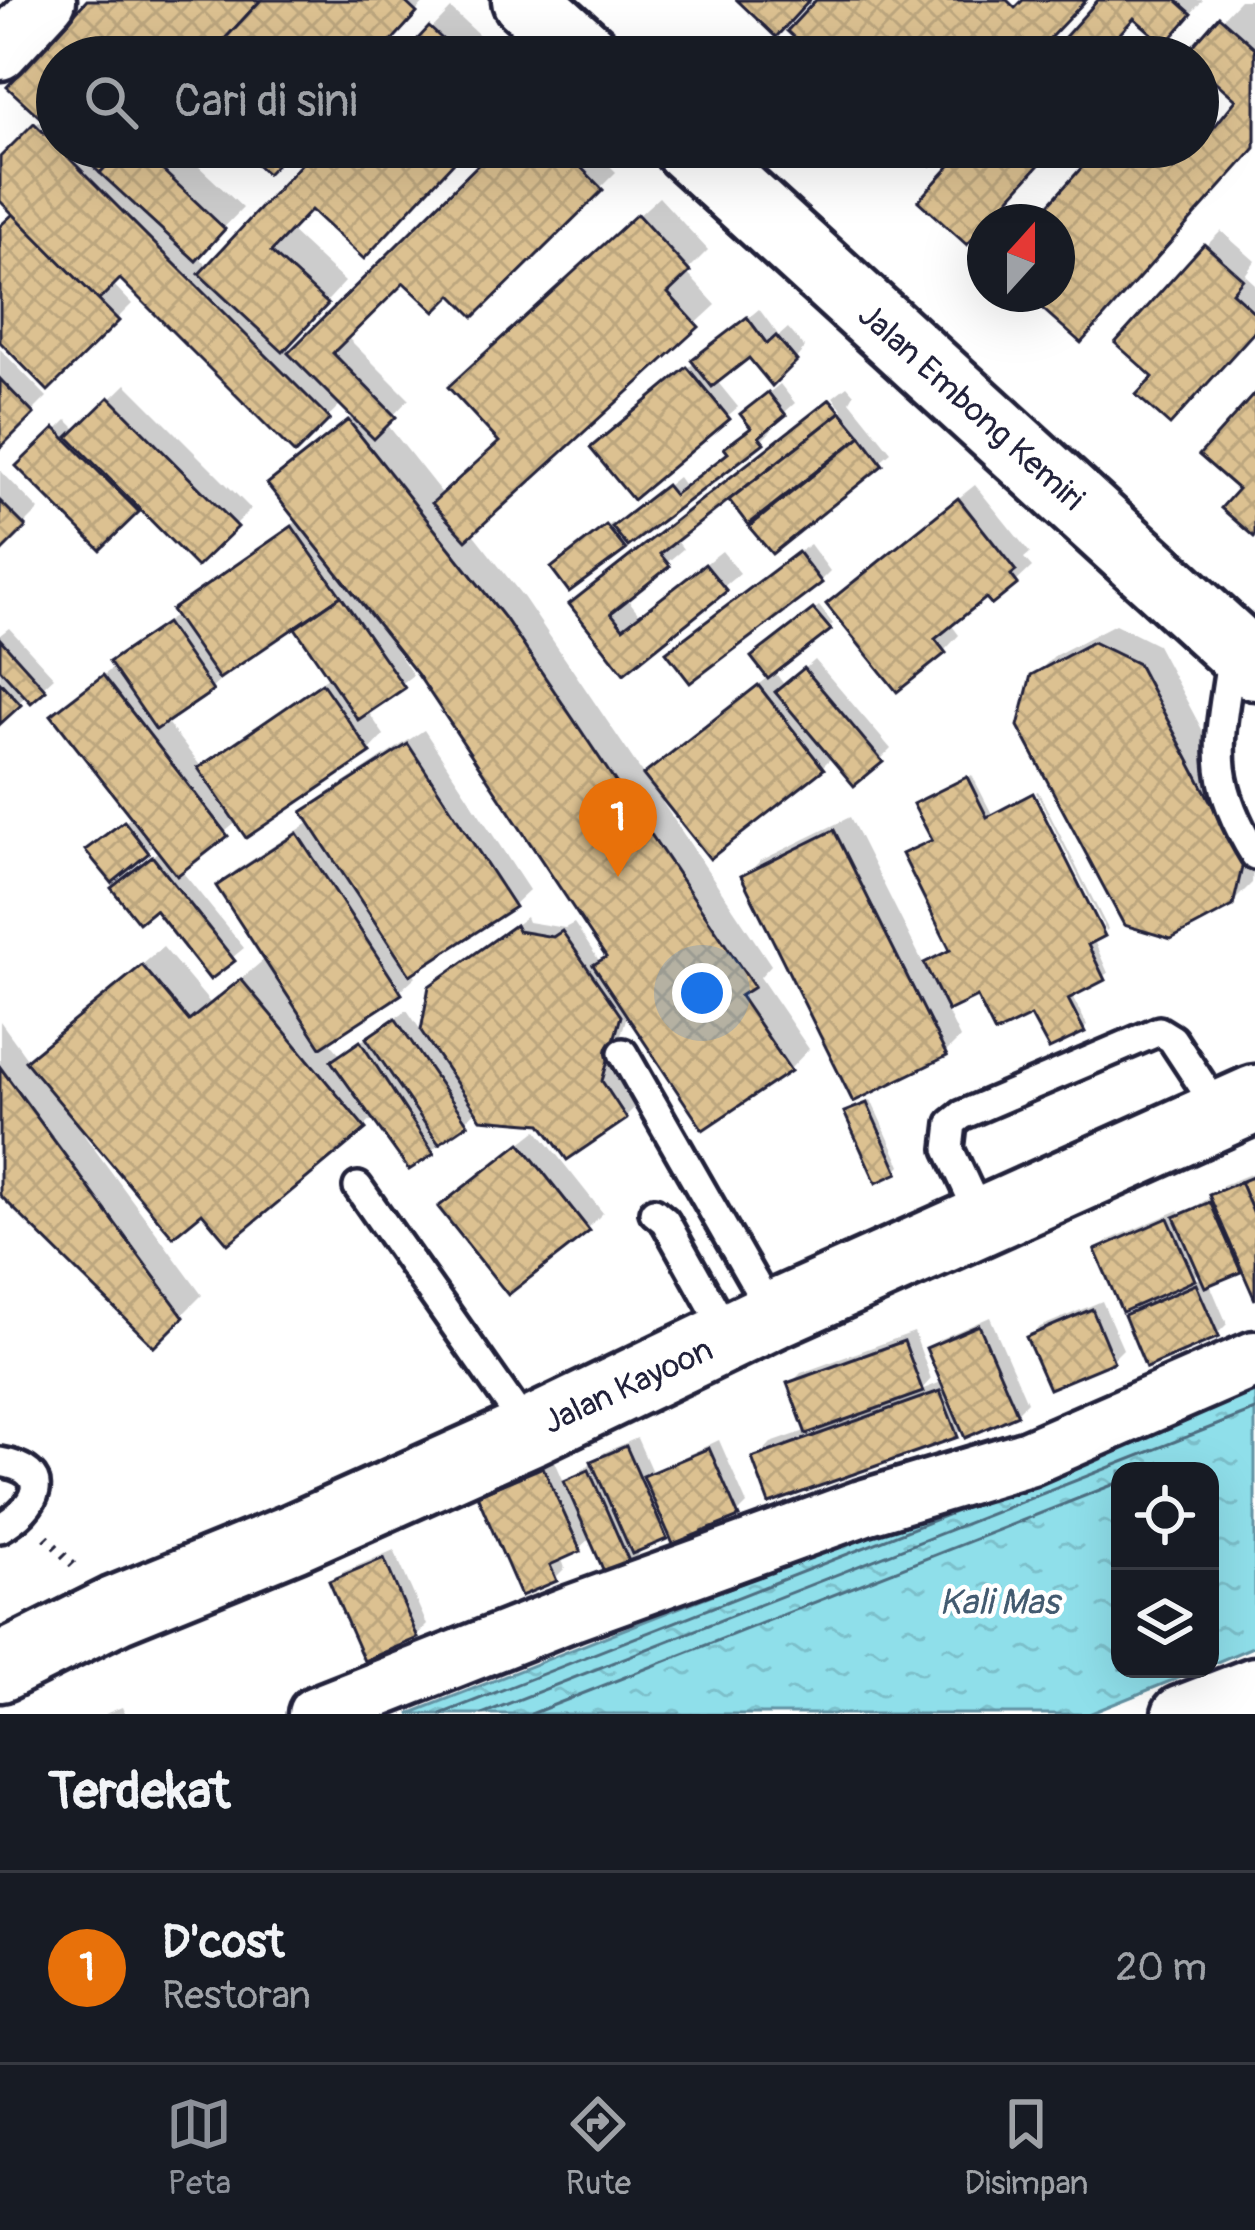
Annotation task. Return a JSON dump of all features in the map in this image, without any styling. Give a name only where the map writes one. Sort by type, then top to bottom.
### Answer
[{"type":"main road","points":[[526,0],[566,36]]},
{"type":"main road","name":"Jalan Embong Kemiri","points":[[709,168],[1243,672]]},
{"type":"main road","name":"Jalan Kayoon","points":[[0,1669],[116,1610],[293,1538],[530,1432],[751,1326],[1238,1107]]},
{"type":"street","points":[[0,52],[48,0]]},
{"type":"street","points":[[316,1714],[572,1613],[862,1508],[1028,1458],[1255,1358]]},
{"type":"street","points":[[1180,1714],[1255,1685]]},
{"type":"lane","points":[[1243,672],[1218,760],[1229,802],[1255,855]]},
{"type":"lane","points":[[983,1223],[949,1149],[952,1123],[962,1115],[1159,1031],[1238,1107]]},
{"type":"lane","points":[[623,1052],[751,1326]]},
{"type":"lane","points":[[358,1187],[530,1432]]},
{"type":"lane","points":[[654,1212],[751,1326]]},
{"type":"lane","points":[[0,1462],[21,1467],[34,1481],[35,1496],[12,1521]]},
{"type":"path","points":[[12,1521],[116,1610]]},
{"type":"water","name":"Kali Mas","points":[[1255,1381],[1255,1646],[1219,1661],[1219,1462],[1111,1462],[1111,1678],[1178,1678],[1089,1714],[409,1714]]},
{"type":"building","points":[[87,0],[261,0],[228,36],[54,36]]},
{"type":"building","points":[[261,0],[403,0],[417,13],[396,36],[228,36]]},
{"type":"building","points":[[737,0],[810,0],[775,36]]},
{"type":"building","points":[[816,0],[1007,0],[1015,8],[1023,0],[1086,0],[1052,36],[792,36],[787,31]]},
{"type":"building","points":[[1098,0],[1176,0],[1192,14],[1173,36],[1155,36],[1134,18],[1118,36],[1066,36]]},
{"type":"building","points":[[1219,16],[1255,48],[1255,148],[1081,343],[1046,312],[1075,312],[1075,204],[1049,204],[1081,168],[1219,168],[1219,121],[1236,100],[1219,85],[1219,36],[1202,36]]},
{"type":"building","points":[[36,55],[36,114],[7,87]]},
{"type":"building","points":[[34,123],[36,168],[79,168],[330,419],[295,454],[120,279],[98,301],[0,201],[0,157]]},
{"type":"building","points":[[105,168],[160,168],[225,229],[196,261],[100,173]]},
{"type":"building","points":[[297,168],[448,168],[364,259],[311,210],[271,252],[328,304],[283,352],[199,274]]},
{"type":"building","points":[[475,168],[582,168],[603,190],[474,317],[452,295],[435,312],[404,283],[333,353],[396,417],[374,439],[288,353]]},
{"type":"building","points":[[948,168],[1036,168],[1004,204],[967,204],[967,245],[918,201]]},
{"type":"building","points":[[13,214],[119,321],[48,391],[0,342],[0,226]]},
{"type":"building","points":[[637,214],[690,272],[668,293],[699,327],[466,540],[432,503],[499,442],[448,387]]},
{"type":"building","points":[[1204,244],[1243,279],[1232,292],[1255,313],[1255,331],[1170,425],[1136,395],[1153,377],[1115,343]]},
{"type":"building","points":[[747,317],[767,344],[776,336],[797,361],[772,386],[749,358],[712,387],[691,360]]},
{"type":"building","points":[[687,367],[730,419],[633,500],[590,448]]},
{"type":"building","points":[[0,379],[34,414],[0,448]]},
{"type":"building","points":[[768,392],[786,415],[759,437],[764,443],[628,547],[612,527],[666,485],[674,495],[728,453],[724,448],[751,428],[740,414]]},
{"type":"building","points":[[1255,393],[1254,537],[1221,508],[1238,489],[1199,455]]},
{"type":"building","points":[[109,397],[238,527],[197,567],[68,437]]},
{"type":"building","points":[[830,399],[841,412],[660,554],[670,566],[611,613],[623,628],[705,564],[727,591],[624,674],[569,604]]},
{"type":"building","points":[[841,412],[861,436],[748,525],[729,500]]},
{"type":"building","points":[[348,420],[505,618],[754,987],[740,996],[791,1071],[703,1130],[593,965],[606,957],[418,675],[267,484]]},
{"type":"building","points":[[55,428],[139,512],[100,550],[16,466]]},
{"type":"building","points":[[861,436],[883,465],[772,554],[749,527]]},
{"type":"building","points":[[958,498],[1016,571],[1011,575],[1018,584],[992,605],[986,598],[935,639],[946,653],[897,692],[826,604]]},
{"type":"building","points":[[0,501],[26,527],[0,553]]},
{"type":"building","points":[[606,525],[626,550],[569,592],[551,568]]},
{"type":"building","points":[[292,526],[341,596],[219,679],[171,610]]},
{"type":"building","points":[[798,552],[822,583],[690,683],[666,652]]},
{"type":"building","points":[[341,596],[405,688],[358,720],[295,628]]},
{"type":"building","points":[[813,609],[831,630],[768,679],[751,657]]},
{"type":"building","points":[[166,623],[213,691],[156,730],[109,662]]},
{"type":"building","points":[[0,639],[46,690],[31,703],[0,669]]},
{"type":"building","points":[[1093,642],[1138,664],[1243,863],[1233,906],[1171,939],[1124,925],[1018,726],[1031,675]]},
{"type":"building","points":[[804,668],[883,762],[854,786],[775,692]]},
{"type":"building","points":[[103,675],[228,836],[177,876],[51,715]]},
{"type":"building","points":[[0,682],[21,705],[0,724]]},
{"type":"building","points":[[322,683],[371,753],[246,838],[198,768]]},
{"type":"building","points":[[758,685],[824,769],[710,859],[643,775]]},
{"type":"building","points":[[408,744],[515,907],[410,975],[302,812]]},
{"type":"building","points":[[967,777],[987,817],[1033,793],[1105,936],[1088,945],[1105,980],[1068,999],[1085,1032],[1049,1049],[1031,1016],[995,1033],[977,997],[948,1011],[924,963],[950,950],[902,854],[932,840],[913,804]]},
{"type":"building","points":[[124,821],[149,853],[112,883],[85,850]]},
{"type":"building","points":[[834,830],[947,1056],[853,1102],[741,876]]},
{"type":"building","points":[[297,833],[402,994],[321,1047],[216,886]]},
{"type":"building","points":[[152,856],[235,961],[210,980],[155,910],[139,923],[111,888]]},
{"type":"building","points":[[515,925],[518,931],[553,937],[562,931],[621,1016],[602,1081],[627,1119],[567,1160],[541,1124],[481,1119],[421,1031],[429,986]]},
{"type":"building","points":[[142,965],[189,1021],[241,979],[366,1129],[228,1244],[202,1213],[173,1237],[25,1061]]},
{"type":"building","points":[[395,1018],[468,1124],[439,1144],[366,1038]]},
{"type":"building","points":[[360,1041],[434,1154],[409,1170],[331,1061]]},
{"type":"building","points":[[0,1067],[184,1317],[154,1347],[0,1195]]},
{"type":"building","points":[[867,1103],[898,1173],[876,1183],[844,1112]]},
{"type":"building","points":[[520,1143],[590,1231],[508,1295],[438,1207]]},
{"type":"building","points":[[1255,1176],[1255,1217],[1240,1182]]},
{"type":"building","points":[[1240,1182],[1255,1217],[1255,1300],[1209,1195]]},
{"type":"building","points":[[1210,1202],[1241,1272],[1205,1287],[1174,1217]]},
{"type":"building","points":[[1168,1218],[1195,1280],[1122,1312],[1095,1250]]},
{"type":"building","points":[[1196,1284],[1219,1337],[1146,1368],[1124,1315]]},
{"type":"building","points":[[1092,1309],[1114,1362],[1049,1389],[1026,1337]]},
{"type":"building","points":[[979,1325],[1018,1415],[965,1438],[926,1348]]},
{"type":"building","points":[[904,1341],[923,1392],[806,1434],[787,1383]]},
{"type":"building","points":[[940,1391],[958,1437],[769,1504],[752,1458]]},
{"type":"building","points":[[626,1446],[667,1539],[632,1554],[591,1461]]},
{"type":"building","points":[[709,1448],[739,1517],[673,1544],[643,1476]]},
{"type":"building","points":[[543,1467],[581,1551],[550,1565],[557,1581],[521,1596],[477,1495]]},
{"type":"building","points":[[589,1470],[631,1566],[606,1576],[564,1481]]},
{"type":"building","points":[[384,1558],[418,1638],[364,1661],[329,1581]]},
{"type":"place","name":"D'cost","points":[[618,877]]}]
